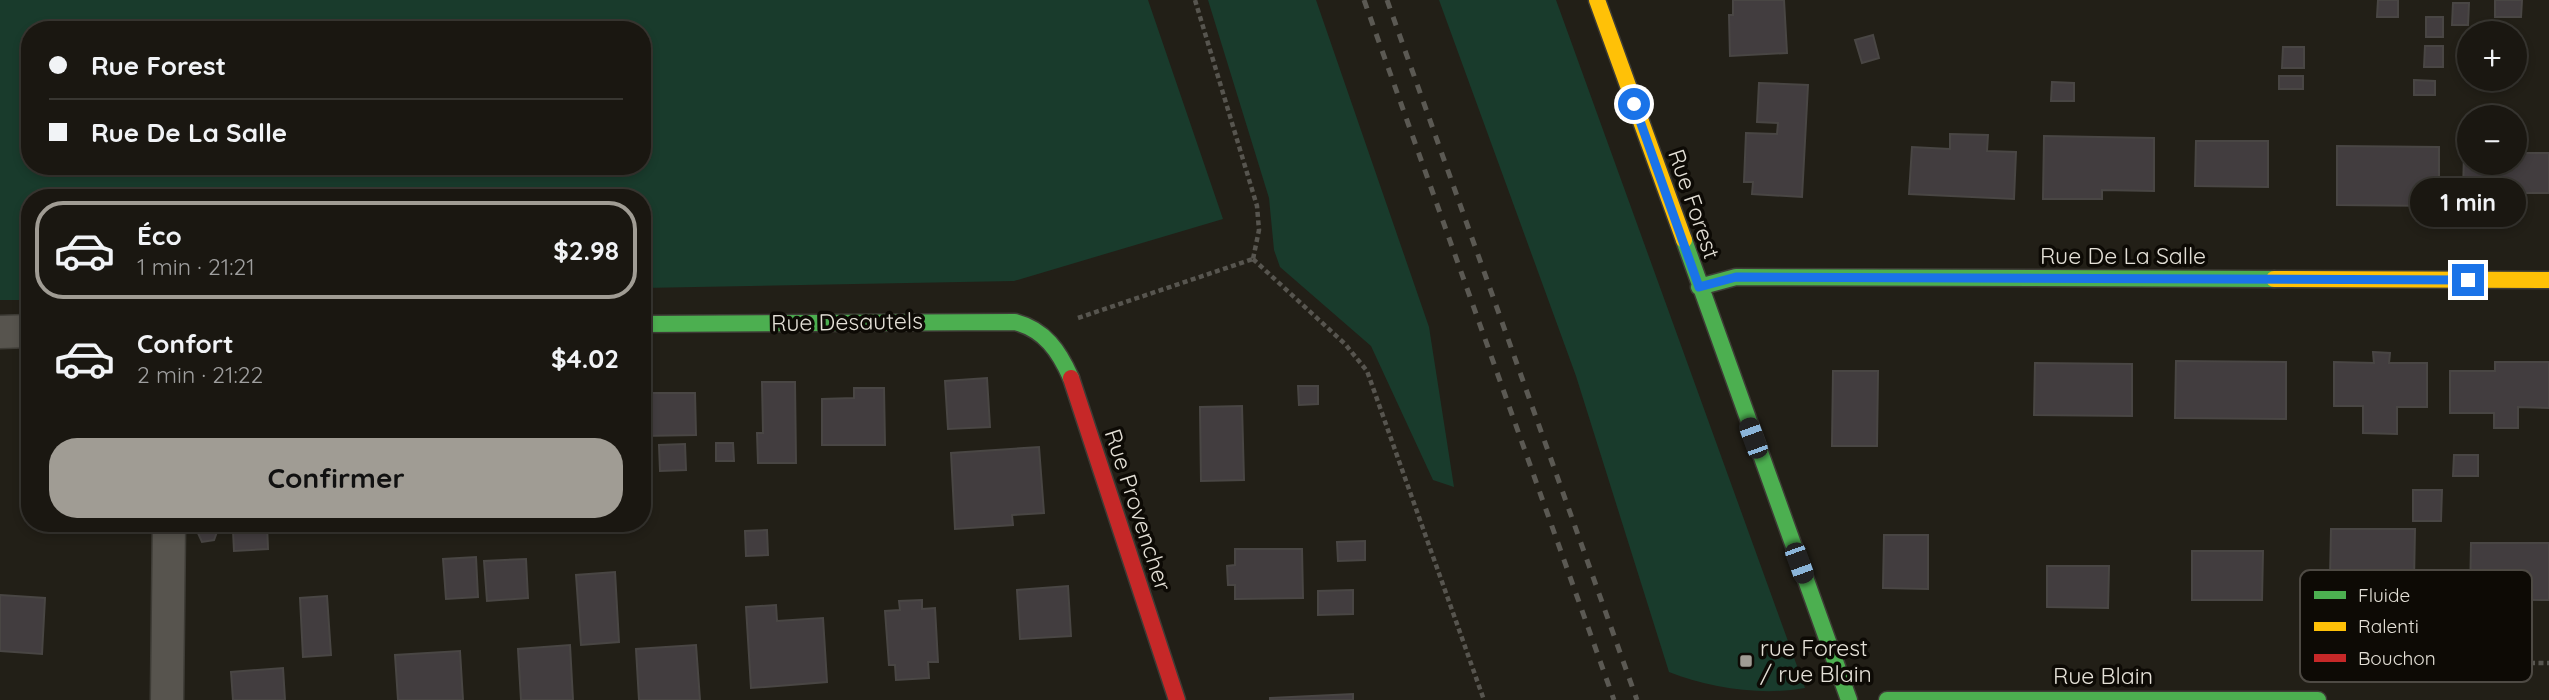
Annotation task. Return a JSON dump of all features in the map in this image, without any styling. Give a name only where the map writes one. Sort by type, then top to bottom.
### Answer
[{"type":"street","name":"Rue Forest","points":[[1597,0],[1849,700]]},
{"type":"street","name":"Rue De La Salle","points":[[1699,287],[1736,277],[2549,280]]},
{"type":"street","name":"Rue Desautels","points":[[651,324],[1008,321],[1030,325],[1048,337]]},
{"type":"street","points":[[0,332],[21,331]]},
{"type":"street","name":"Rue Provencher","points":[[1048,337],[1070,376],[1177,700]]},
{"type":"street","points":[[167,700],[169,532]]},
{"type":"street","name":"Rue Blain","points":[[1887,700],[2318,700]]},
{"type":"path","points":[[1195,0],[1257,206],[1259,230],[1253,259]]},
{"type":"path","points":[[1073,320],[1253,259]]},
{"type":"path","points":[[1253,259],[1345,344],[1367,371],[1483,700]]},
{"type":"green space","points":[[0,0],[1148,0],[1223,219],[1014,281],[651,288],[651,189],[21,189],[21,300],[0,300]]},
{"type":"green space","points":[[1208,0],[1316,0],[1429,327],[1454,487],[1433,480],[1371,346],[1280,267],[1274,250],[1269,198]]},
{"type":"green space","points":[[1439,0],[1556,0],[1805,688],[1771,691],[1736,689],[1669,672],[1576,376]]},
{"type":"building","points":[[1733,0],[1784,0],[1787,53],[1730,56],[1729,15],[1733,15]]},
{"type":"building","points":[[2378,0],[2398,0],[2398,17],[2377,17]]},
{"type":"building","points":[[2495,0],[2522,0],[2521,17],[2495,17]]},
{"type":"building","points":[[2453,3],[2469,3],[2468,21],[2457,21],[2457,25],[2452,25]]},
{"type":"building","points":[[2426,17],[2443,17],[2443,37],[2426,37]]},
{"type":"building","points":[[1873,35],[1879,58],[1862,63],[1855,40]]},
{"type":"building","points":[[2425,46],[2443,46],[2443,67],[2424,67]]},
{"type":"building","points":[[2283,47],[2304,47],[2304,68],[2282,68]]},
{"type":"building","points":[[2279,76],[2303,76],[2303,89],[2279,89]]},
{"type":"building","points":[[2414,80],[2435,81],[2435,95],[2414,95]]},
{"type":"building","points":[[2052,82],[2074,83],[2074,101],[2051,101]]},
{"type":"building","points":[[1759,83],[1808,85],[1802,197],[1752,194],[1753,182],[1744,182],[1746,133],[1777,134],[1778,123],[1757,122]]},
{"type":"building","points":[[1950,134],[1988,135],[1987,151],[2016,152],[2014,199],[1909,194],[1912,147],[1950,149]]},
{"type":"building","points":[[2044,136],[2154,138],[2154,191],[2102,190],[2102,199],[2043,199]]},
{"type":"building","points":[[2196,141],[2268,141],[2268,187],[2195,186]]},
{"type":"building","points":[[2337,146],[2439,147],[2439,206],[2337,205]]},
{"type":"building","points":[[2527,153],[2549,153],[2549,193],[2520,193],[2520,204],[2484,203],[2484,192],[2463,192],[2463,175],[2527,175]]},
{"type":"building","points":[[2373,352],[2390,353],[2389,363],[2427,363],[2427,407],[2397,407],[2397,434],[2363,433],[2363,406],[2334,406],[2334,362],[2374,363]]},
{"type":"building","points":[[2176,361],[2286,362],[2286,419],[2175,418]]},
{"type":"building","points":[[2495,362],[2549,362],[2549,408],[2518,407],[2518,428],[2494,428],[2494,413],[2450,413],[2450,371],[2495,371]]},
{"type":"building","points":[[2035,363],[2132,364],[2132,416],[2034,415]]},
{"type":"building","points":[[1833,371],[1878,371],[1877,446],[1832,446]]},
{"type":"building","points":[[987,378],[990,427],[948,429],[945,381]]},
{"type":"building","points":[[762,382],[795,382],[796,463],[758,463],[757,433],[763,433]]},
{"type":"building","points":[[1298,386],[1318,386],[1318,404],[1299,405]]},
{"type":"building","points":[[854,388],[884,388],[885,445],[822,445],[822,399],[854,398]]},
{"type":"building","points":[[651,393],[695,393],[696,435],[651,436]]},
{"type":"building","points":[[1242,406],[1244,480],[1201,481],[1200,407]]},
{"type":"building","points":[[716,443],[733,443],[734,461],[716,461]]},
{"type":"building","points":[[685,444],[686,470],[660,471],[659,445]]},
{"type":"building","points":[[1039,447],[1044,513],[1012,515],[1013,525],[955,529],[951,453]]},
{"type":"building","points":[[2454,455],[2478,455],[2478,476],[2453,476]]},
{"type":"building","points":[[2413,490],[2442,490],[2441,521],[2413,521]]},
{"type":"building","points":[[2331,529],[2415,529],[2414,570],[2330,570]]},
{"type":"building","points":[[767,530],[768,555],[746,556],[745,531]]},
{"type":"building","points":[[197,532],[217,532],[214,540],[202,542]]},
{"type":"building","points":[[233,532],[267,532],[268,549],[234,551]]},
{"type":"building","points":[[1884,535],[1928,535],[1928,589],[1883,588]]},
{"type":"building","points":[[1365,541],[1365,560],[1338,561],[1337,542]]},
{"type":"building","points":[[2471,543],[2549,543],[2549,600],[2532,600],[2532,570],[2471,570]]},
{"type":"building","points":[[1235,549],[1302,549],[1303,598],[1235,599],[1235,585],[1228,585],[1227,566],[1235,565]]},
{"type":"building","points":[[2192,551],[2263,551],[2262,600],[2192,600]]},
{"type":"building","points":[[476,557],[478,597],[446,599],[443,559]]},
{"type":"building","points":[[526,559],[528,598],[487,601],[484,561]]},
{"type":"building","points":[[2047,566],[2109,566],[2108,608],[2047,607]]},
{"type":"building","points":[[615,572],[619,642],[581,645],[576,575]]},
{"type":"building","points":[[1068,586],[1071,636],[1020,639],[1017,590]]},
{"type":"building","points":[[1353,590],[1353,614],[1318,615],[1318,591]]},
{"type":"building","points":[[0,595],[45,598],[42,654],[0,651]]},
{"type":"building","points":[[327,596],[331,655],[303,657],[300,598]]},
{"type":"building","points":[[922,600],[922,609],[935,608],[938,662],[928,662],[929,678],[896,680],[895,665],[889,665],[885,611],[900,610],[899,601]]},
{"type":"building","points":[[776,605],[777,621],[823,618],[827,682],[751,688],[746,607]]},
{"type":"building","points":[[570,645],[573,700],[521,700],[518,649]]},
{"type":"building","points":[[696,645],[700,700],[639,700],[636,649]]},
{"type":"building","points":[[460,651],[463,700],[398,700],[395,655]]},
{"type":"building","points":[[283,668],[285,700],[233,700],[231,672]]},
{"type":"building","points":[[1353,694],[1353,700],[1270,700],[1270,698]]},
{"type":"railway","points":[[1364,0],[1614,700]]},
{"type":"railway","points":[[1387,0],[1637,700]]},
{"type":"traffic: fast","points":[[1684,240],[1849,700]]},
{"type":"traffic: fast","points":[[1699,287],[1736,277],[2274,279]]},
{"type":"traffic: fast","points":[[651,324],[1015,322],[1043,336],[1061,359],[1071,378]]},
{"type":"traffic: fast","points":[[1887,700],[2318,700]]},
{"type":"traffic: slow","points":[[1597,0],[1684,240]]},
{"type":"traffic: slow","points":[[2274,279],[2549,280]]},
{"type":"traffic: jam","points":[[1071,378],[1177,700]]},
{"type":"place","name":"rue Forest / rue Blain","points":[[1746,661]]},
{"type":"route","points":[[1634,104],[1699,287],[1736,277],[2468,280]]}]
